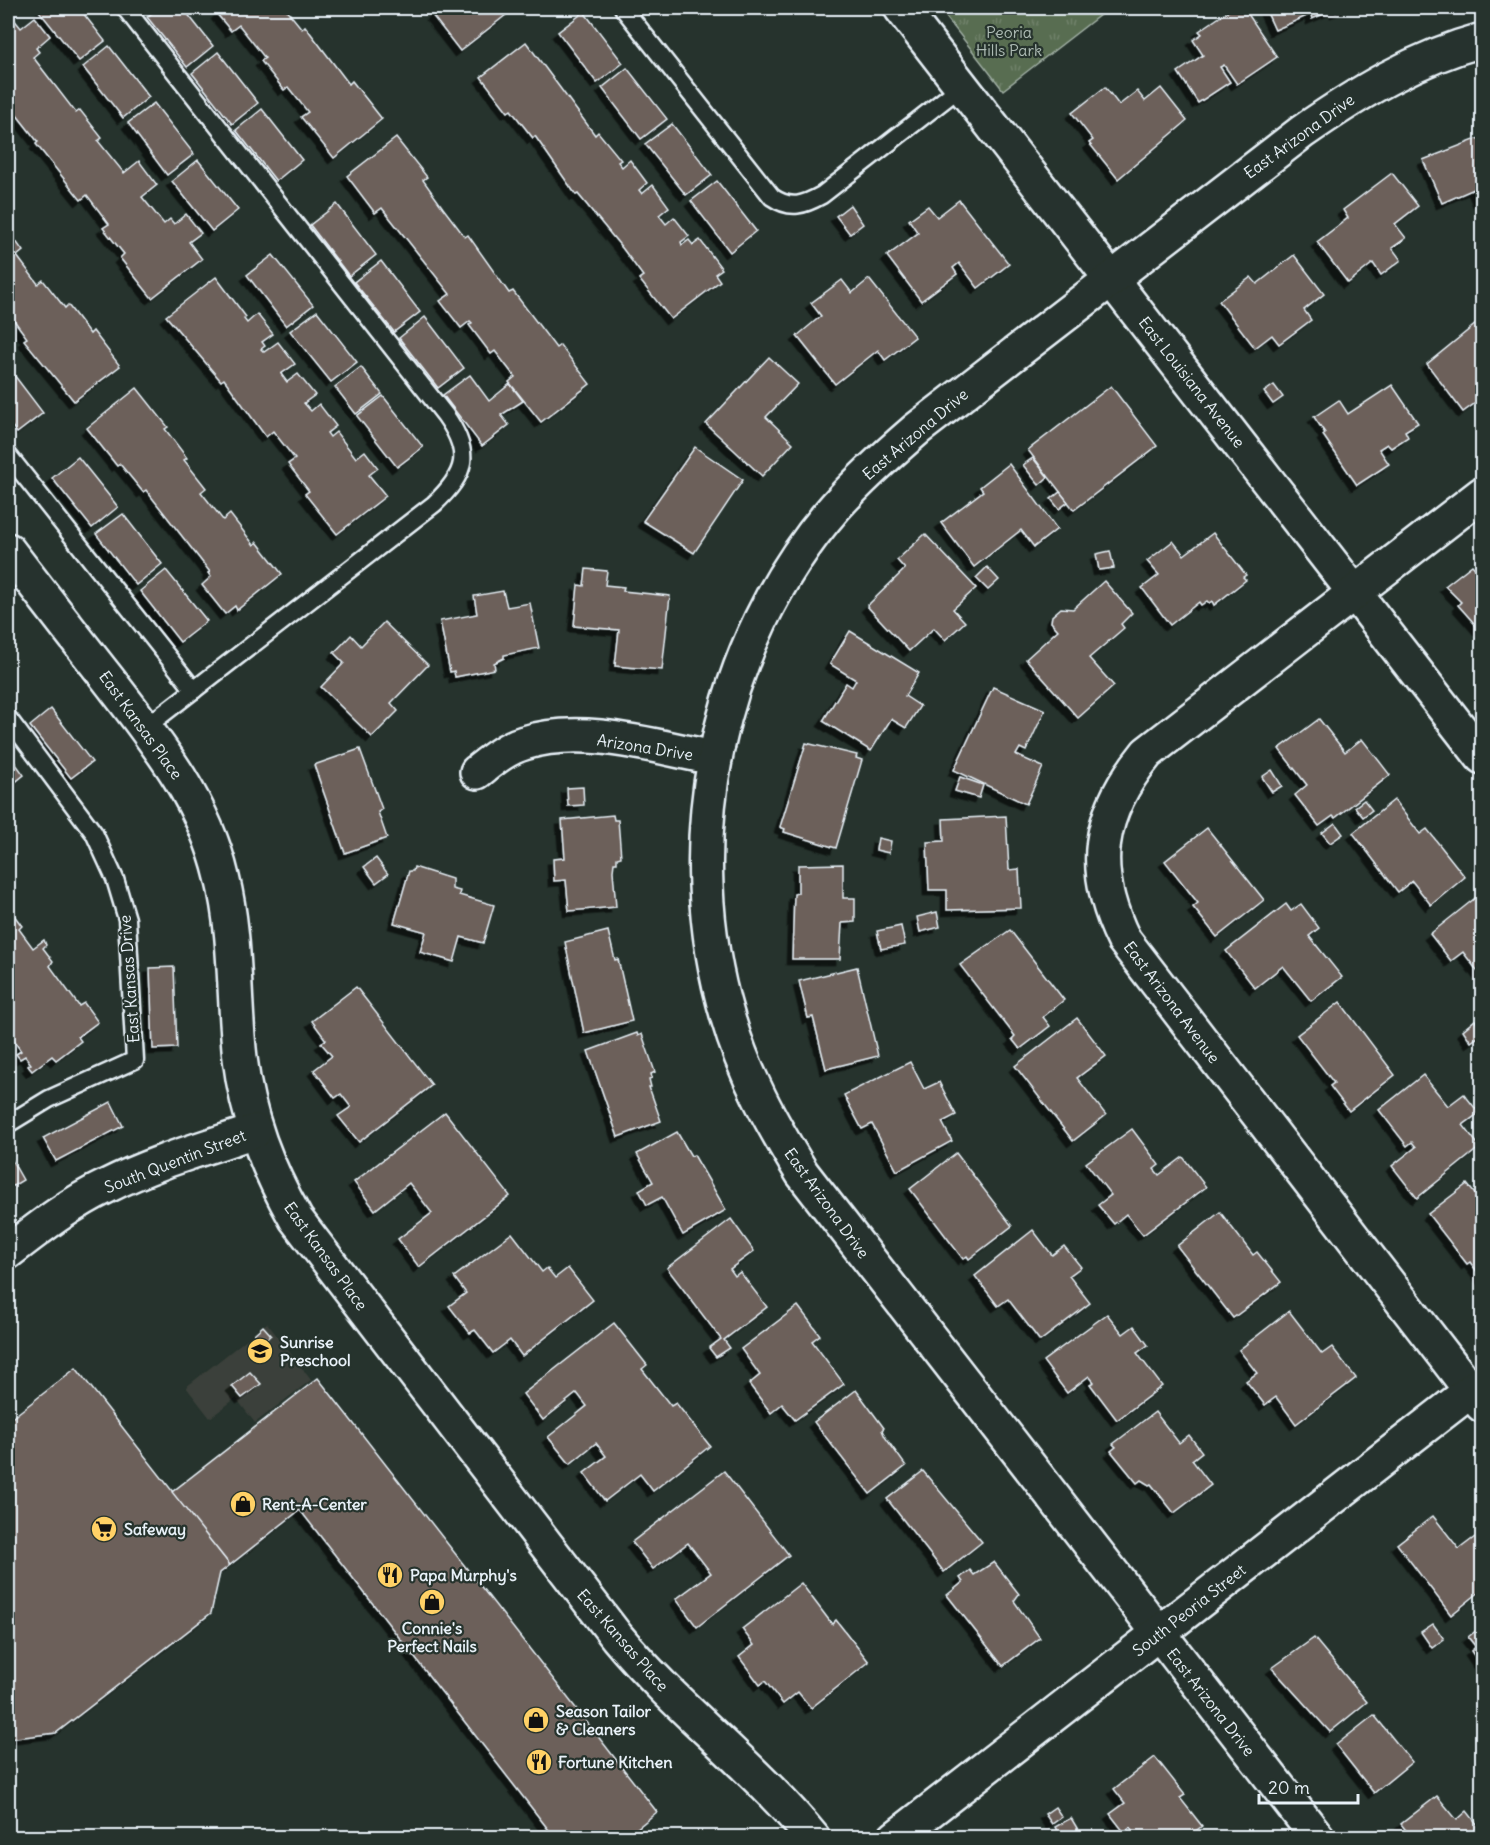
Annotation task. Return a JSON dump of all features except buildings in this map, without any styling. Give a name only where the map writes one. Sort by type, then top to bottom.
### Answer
[{"type":"street","name":"East Louisiana Avenue","points":[[901,8],[1482,757]]},
{"type":"street","name":"East Arizona Drive","points":[[1318,1838],[802,1173],[772,1124],[747,1073],[735,1040],[714,963],[707,907],[705,849],[709,792],[726,708],[770,603],[800,554],[834,508],[873,467],[917,429],[1302,132],[1363,90],[1413,65],[1482,40]]},
{"type":"street","name":"East Arizona Avenue","points":[[1479,1393],[1124,940],[1110,912],[1103,882],[1103,843],[1110,812],[1128,777],[1148,753],[1482,494]]},
{"type":"street","name":"East Kansas Place","points":[[8,550],[177,769],[193,801],[222,877],[233,948],[240,1057],[255,1131],[281,1193],[319,1252],[617,1637],[664,1690],[764,1782],[813,1838]]},
{"type":"street","name":"Arizona Drive","points":[[477,772],[503,753],[522,743],[552,737],[609,738],[715,758]]},
{"type":"street","name":"South Quentin Street","points":[[8,1252],[45,1223],[108,1185],[188,1153],[255,1131]]},
{"type":"street","name":"South Peoria Street","points":[[895,1838],[1158,1634],[1479,1393]]},
{"type":"lane","points":[[125,8],[445,416],[459,436],[463,455],[460,473],[450,489],[434,504],[146,727]]},
{"type":"lane","points":[[623,8],[772,197],[782,204],[796,206],[822,195],[962,86]]},
{"type":"lane","points":[[8,454],[194,690]]},
{"type":"lane","name":"East Kansas Drive","points":[[8,718],[94,832],[115,879],[127,919],[135,1060],[49,1099],[8,1124]]},
{"type":"shaded area","name":"Sunrise Preschool","points":[[267,1323],[311,1380],[255,1423],[236,1398],[210,1418],[186,1387]]},
{"type":"green space","name":"Peoria Hills Park","points":[[939,8],[1109,8],[1003,90]]},
{"type":"place","name":"Sunrise Preschool","points":[[260,1351]]},
{"type":"place","name":"Rent-A-Center","points":[[243,1504]]},
{"type":"place","name":"Safeway","points":[[104,1529]]},
{"type":"place","name":"Papa Murphy's","points":[[390,1575]]},
{"type":"place","name":"Connie's Perfect Nails","points":[[432,1602]]},
{"type":"place","name":"Season Tailor & Cleaners","points":[[536,1720]]},
{"type":"place","name":"Fortune Kitchen","points":[[539,1762]]}]
